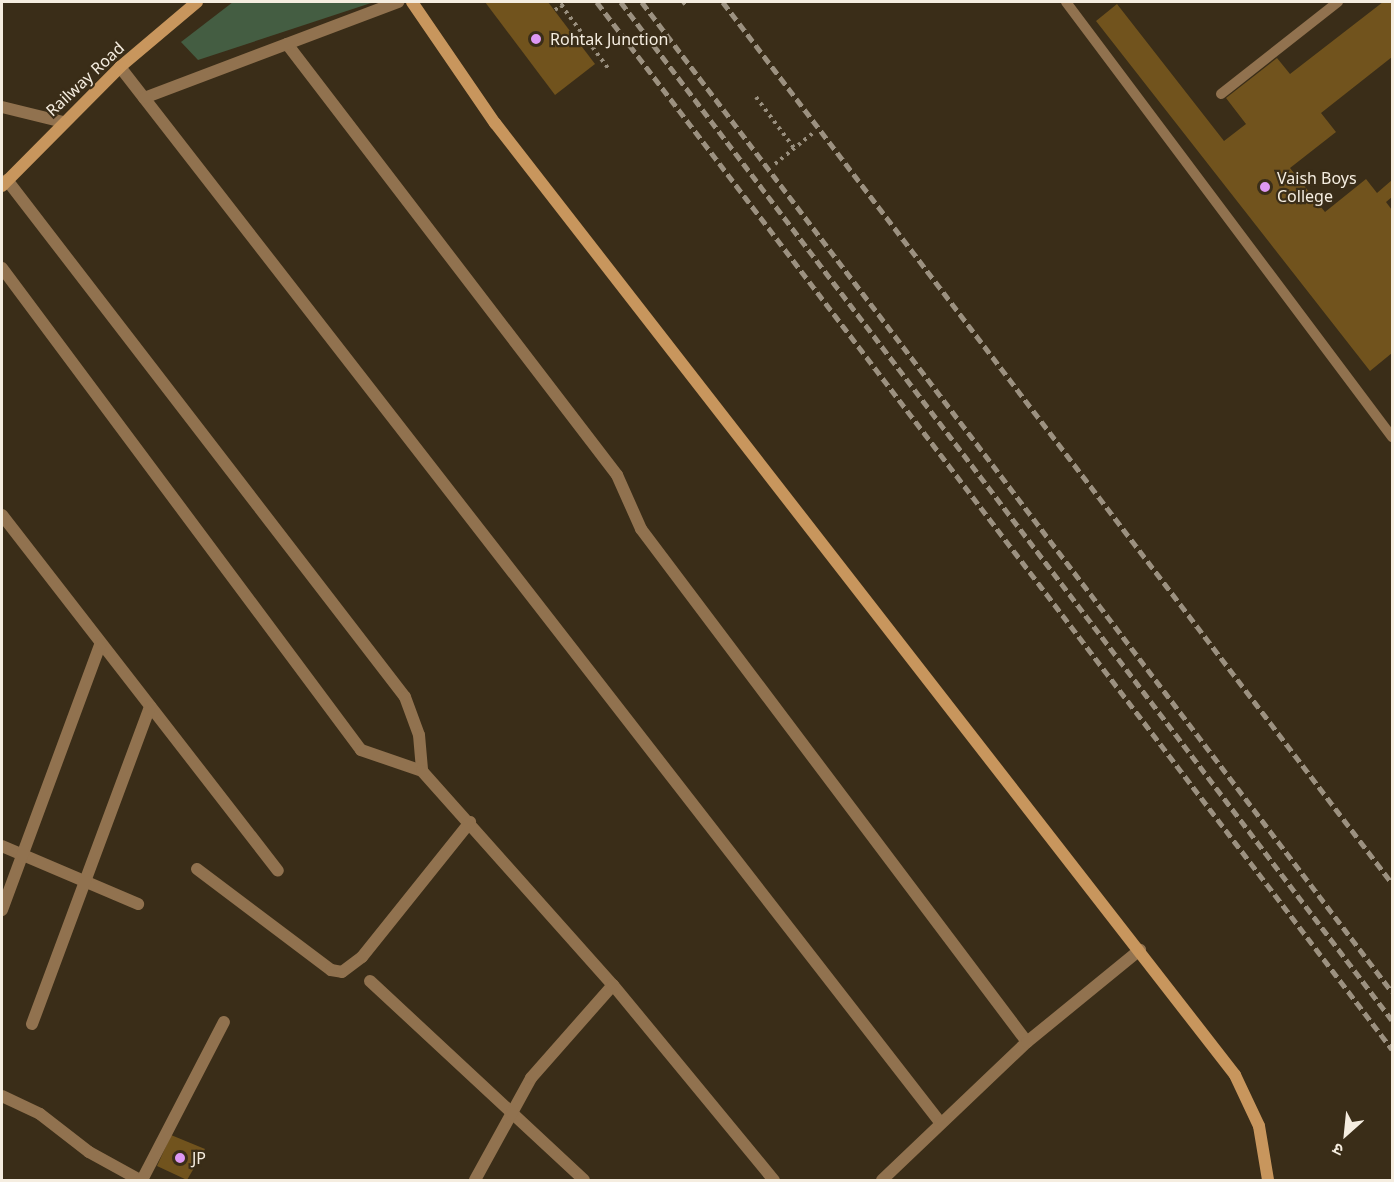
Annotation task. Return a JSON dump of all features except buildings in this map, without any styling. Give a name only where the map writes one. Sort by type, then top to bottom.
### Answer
[{"type":"street","name":"Railway Road","points":[[4,183],[120,67],[197,2]]},
{"type":"street","points":[[144,98],[398,2]]},
{"type":"street","points":[[412,2],[495,123],[1140,950],[1250,1098],[1268,1180]]},
{"type":"street","points":[[287,44],[617,475],[641,529],[1027,1042]]},
{"type":"street","points":[[120,67],[939,1120]]},
{"type":"street","points":[[2,107],[63,122]]},
{"type":"street","points":[[4,183],[405,697],[419,735],[422,771]]},
{"type":"street","points":[[2,268],[361,750],[422,771],[470,822],[613,985],[774,1180]]},
{"type":"street","points":[[2,514],[100,645],[278,871]]},
{"type":"street","points":[[2,910],[100,645]]},
{"type":"street","points":[[32,1024],[150,706]]},
{"type":"street","points":[[197,869],[332,970],[342,972],[362,957],[470,822]]},
{"type":"street","points":[[2,846],[87,880],[138,904]]},
{"type":"street","points":[[882,1180],[939,1120],[1027,1042],[1140,950]]},
{"type":"street","points":[[370,981],[584,1180]]},
{"type":"street","points":[[475,1180],[509,1112],[531,1078],[613,985]]},
{"type":"street","points":[[2,1096],[40,1114],[89,1152],[141,1180],[224,1022]]},
{"type":"lane","points":[[1066,2],[1392,437]]},
{"type":"lane","points":[[1221,94],[1338,2]]},
{"type":"path","points":[[683,2],[687,6]]},
{"type":"path","points":[[555,10],[564,3],[608,68]]},
{"type":"path","points":[[756,98],[794,148]]},
{"type":"path","points":[[775,164],[813,133]]},
{"type":"green space","points":[[233,2],[374,2],[198,60],[181,42]]},
{"type":"railway","points":[[597,2],[1392,1049]]},
{"type":"railway","points":[[621,2],[1392,1020]]},
{"type":"railway","points":[[642,2],[1392,992]]},
{"type":"railway","points":[[723,2],[1392,883]]},
{"type":"place","name":"Rohtak Junction","points":[[536,39]]},
{"type":"place","name":"Vaish Boys College","points":[[1265,187]]},
{"type":"place","name":"JP","points":[[180,1158]]}]
